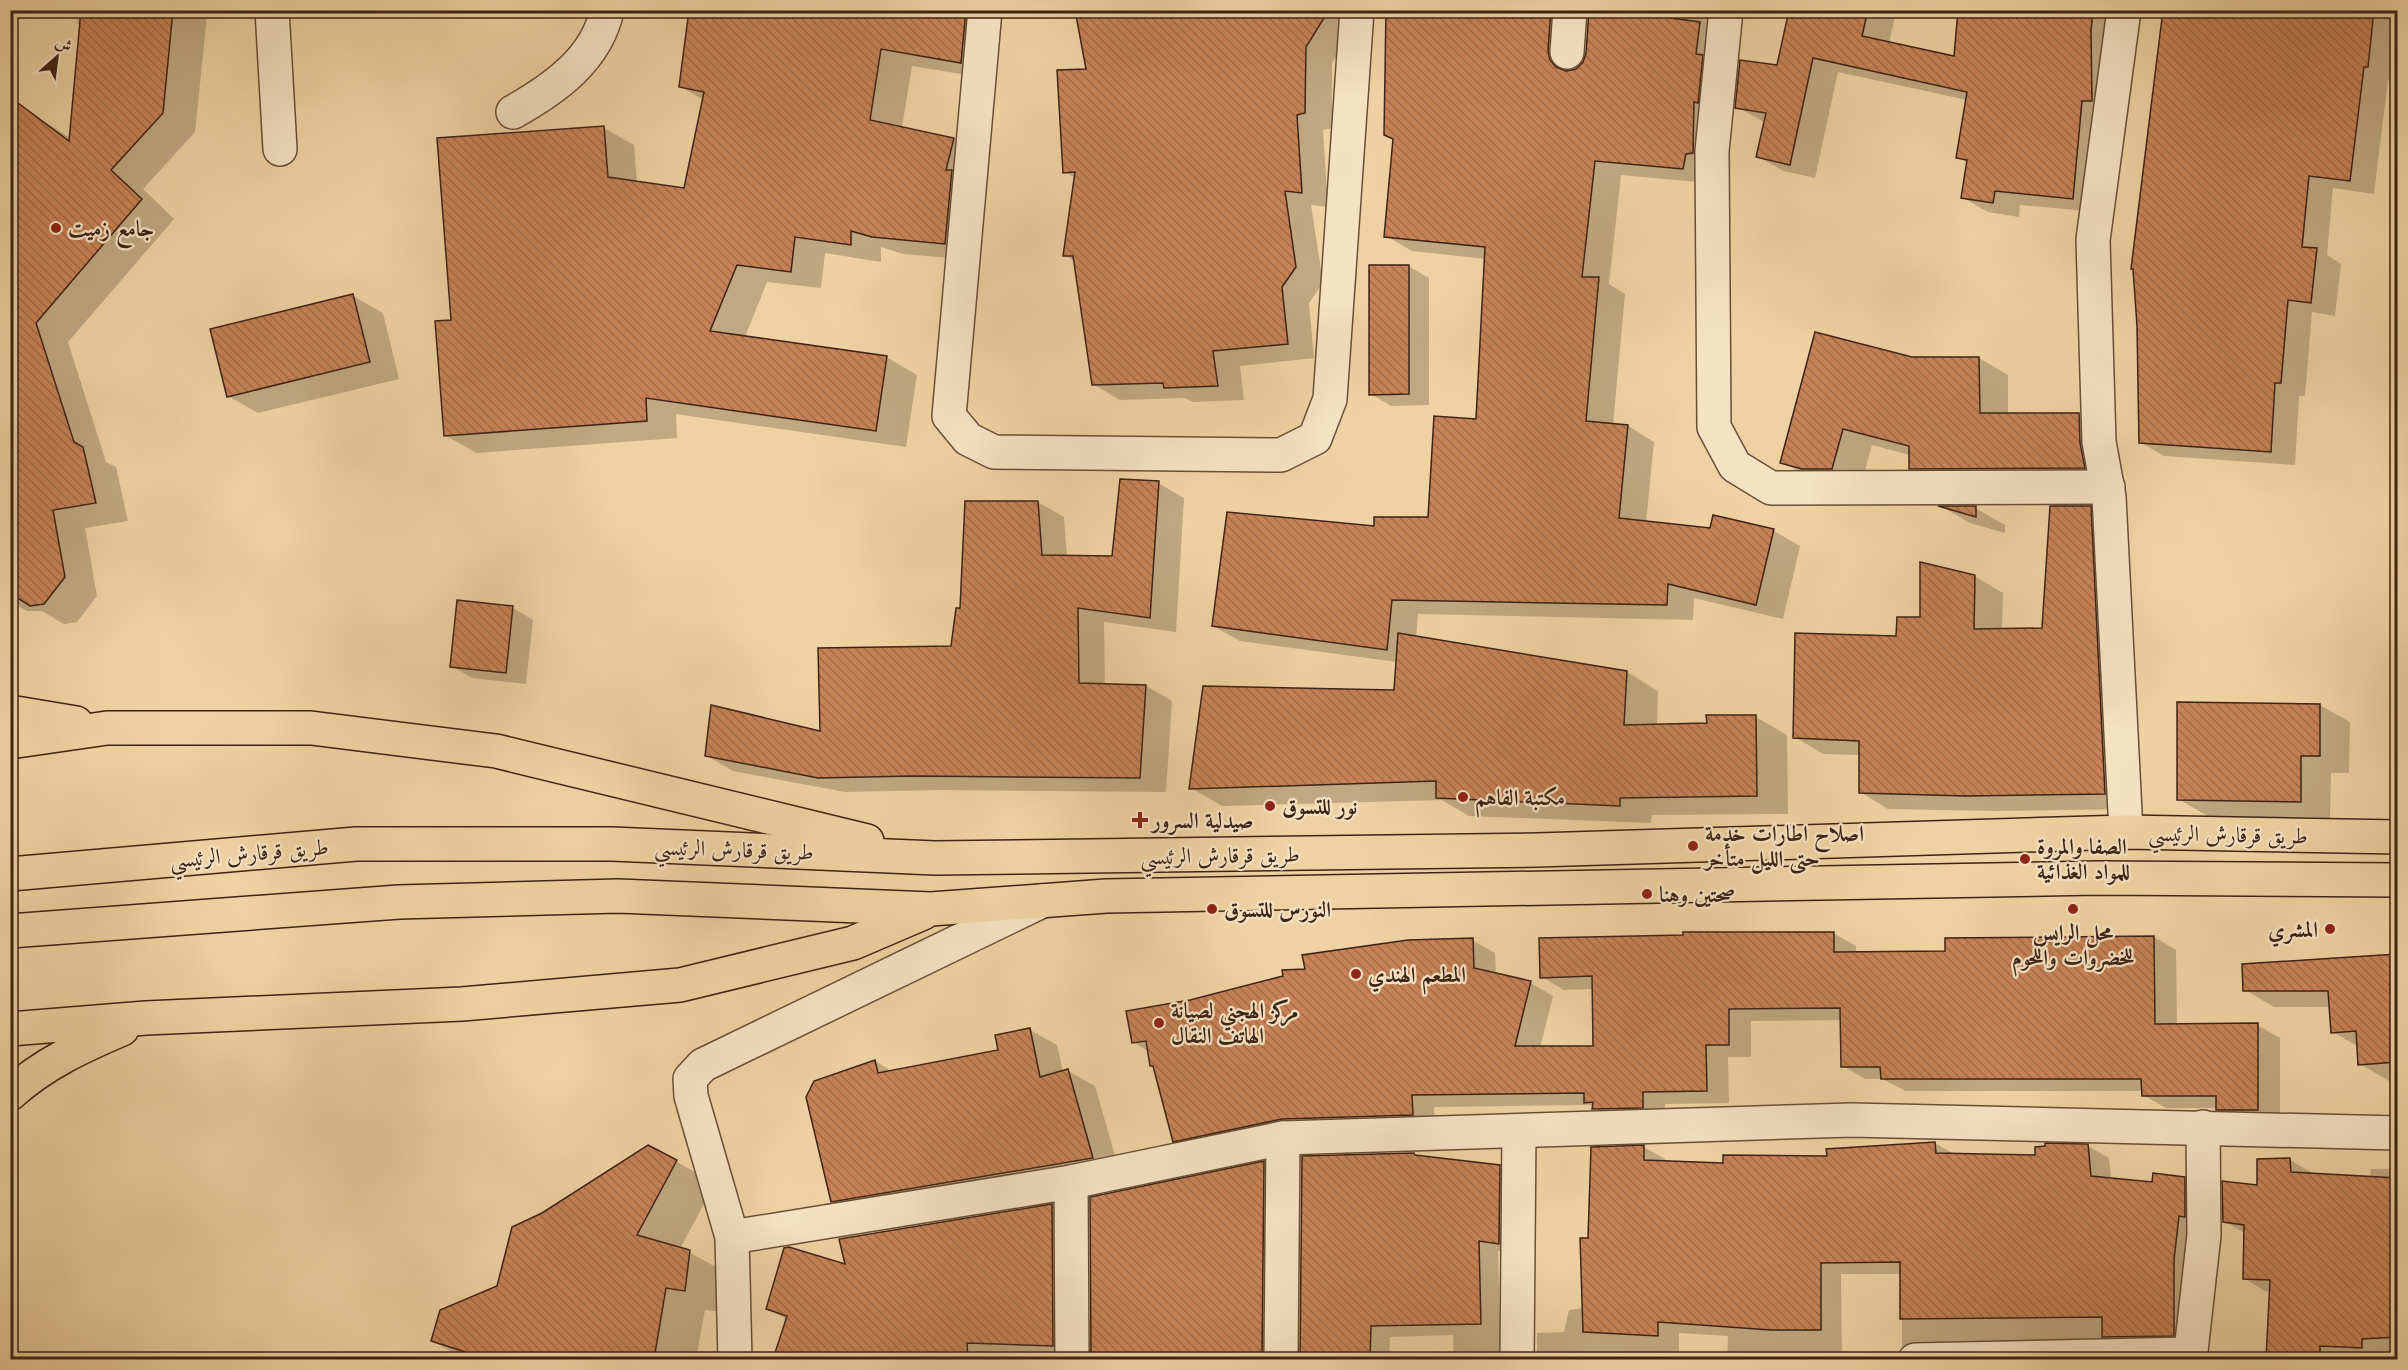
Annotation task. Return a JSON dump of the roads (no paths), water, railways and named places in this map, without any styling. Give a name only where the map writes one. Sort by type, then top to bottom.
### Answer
[{"type":"main road","points":[[10,712],[107,728]]},
{"type":"main road","points":[[10,742],[107,728],[311,728],[496,751],[935,858]]},
{"type":"main road","name":"طريق قرقارش الرئيسي","points":[[10,874],[356,844],[612,844],[935,858],[1537,850],[2126,832],[2397,837]]},
{"type":"main road","name":"طريق قرقارش الرئيسي","points":[[10,931],[399,902],[618,896],[931,909],[1106,896],[2097,878],[2397,880]]},
{"type":"main road","points":[[10,1029],[146,1018],[462,1004],[680,985],[854,943],[931,909]]},
{"type":"main road","points":[[10,1094],[22,1083],[67,1053],[146,1018]]},
{"type":"street","points":[[272,10],[280,149]]},
{"type":"street","points":[[513,112],[545,94],[570,73],[594,45],[607,10]]},
{"type":"street","points":[[985,10],[949,416],[968,439],[994,452],[1281,455],[1315,438],[1330,399],[1357,10]]},
{"type":"street","points":[[1567,52],[1570,10]]},
{"type":"street","points":[[1726,10],[1712,151],[1714,427],[1735,466],[1771,488],[2108,487]]},
{"type":"street","points":[[2124,10],[2092,240],[2099,442],[2108,487],[2117,616],[2126,832]]},
{"type":"street","points":[[735,1359],[732,1237],[690,1096],[690,1079],[703,1065],[1043,901]]},
{"type":"street","points":[[732,1237],[1071,1182],[1283,1138],[1852,1120],[2397,1133]]},
{"type":"street","points":[[1915,1359],[2189,1357],[2204,1234],[2203,1127]]},
{"type":"street","points":[[1517,1359],[1519,1131]]},
{"type":"street","points":[[1281,1359],[1283,1138]]},
{"type":"street","points":[[1071,1182],[1072,1359]]},
{"type":"place","name":"جامع زميت","points":[[56,228]]},
{"type":"place","name":"مكتبة الفاهم","points":[[1463,797]]},
{"type":"place","name":"نور للتسوق","points":[[1270,806]]},
{"type":"place","name":"صيدلية السرور","points":[[1140,820]]},
{"type":"place","name":"اصلاح اطارات خدمة حتى الليل متأخر","points":[[1693,846]]},
{"type":"place","name":"الصفا والمروة للمواد الغذائية","points":[[2025,859]]},
{"type":"place","name":"صحتين وهنا","points":[[1647,894]]},
{"type":"place","name":"النورس للتسوق","points":[[1212,909]]},
{"type":"place","name":"محل الرايس للخضروات واللحوم","points":[[2073,909]]},
{"type":"place","name":"المشري","points":[[2330,929]]},
{"type":"place","name":"المطعم الهندي","points":[[1356,974]]},
{"type":"place","name":"مركز الهجني لصيانة الهاتف النقال","points":[[1159,1023]]}]
